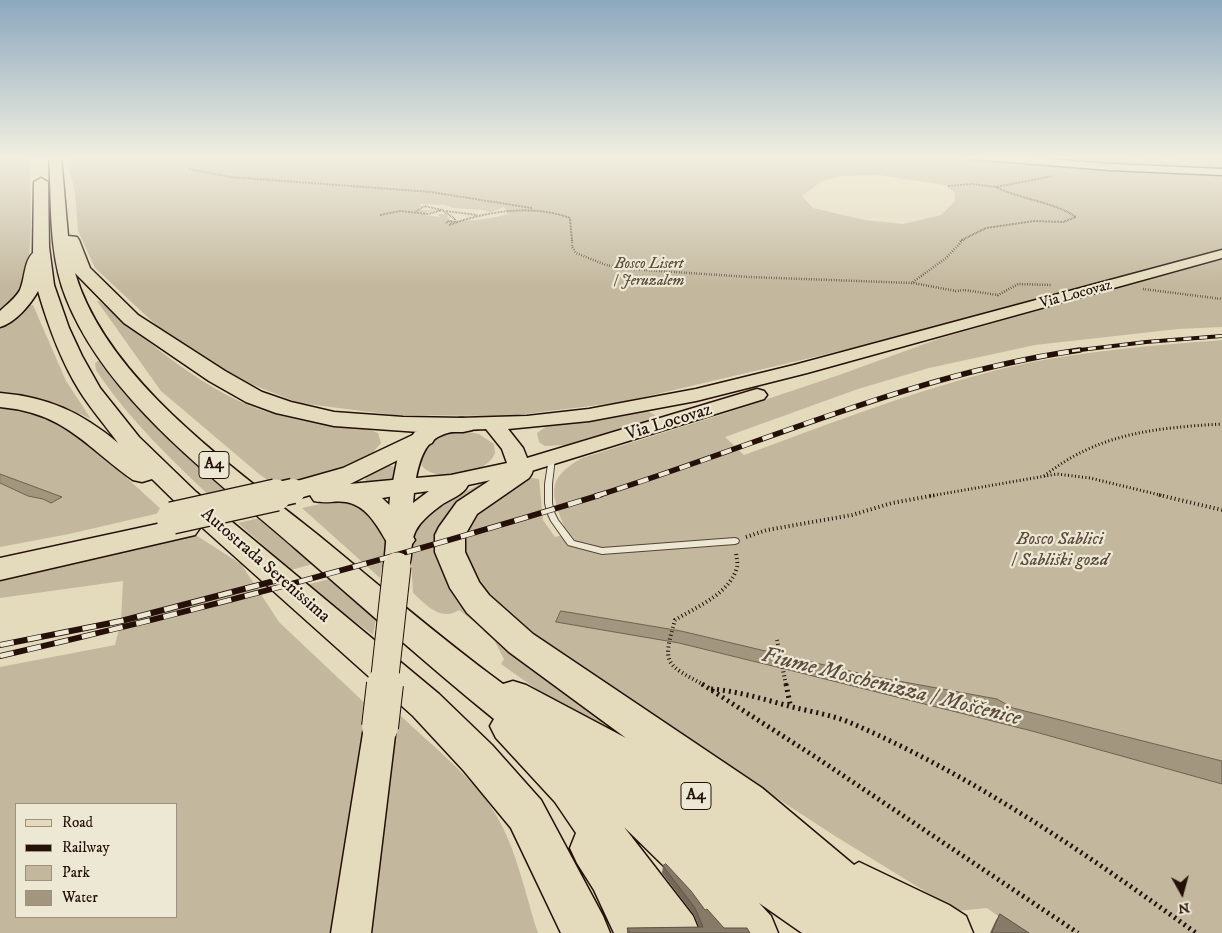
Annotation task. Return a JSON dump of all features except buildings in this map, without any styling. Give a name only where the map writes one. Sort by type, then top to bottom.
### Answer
[{"type":"highway","name":"Autostrada Serenissima","points":[[41,200],[45,285],[50,305],[71,356],[90,390],[130,442],[181,515],[406,687],[478,758],[526,814],[586,933]]},
{"type":"highway","name":"A4","points":[[58,200],[63,261],[75,299],[102,345],[130,384],[198,452],[345,573],[444,658],[616,792],[726,896],[754,933]]},
{"type":"highway","points":[[60,220],[70,238],[82,270],[118,307],[147,331],[240,390],[284,408],[334,419],[403,424],[463,425]]},
{"type":"highway","points":[[0,322],[24,299],[30,288],[42,247]]},
{"type":"highway","points":[[0,400],[40,406],[57,412],[85,429],[134,468],[164,488],[181,515]]},
{"type":"highway","points":[[297,496],[352,474],[423,438]]},
{"type":"highway","points":[[536,463],[487,493],[467,508],[452,527],[450,552],[466,588],[478,604],[520,643],[747,802],[900,933]]},
{"type":"highway","points":[[0,556],[181,515],[297,496],[403,487]]},
{"type":"highway","points":[[343,492],[359,497],[384,513],[392,522],[398,553]]},
{"type":"highway","points":[[0,569],[181,515]]},
{"type":"highway","name":"A4","points":[[444,658],[818,863],[932,922],[949,933]]},
{"type":"highway","name":"A4","points":[[444,658],[552,792],[610,874],[639,933]]},
{"type":"highway","name":"A4","points":[[444,658],[569,789],[676,933]]},
{"type":"highway","name":"A4","points":[[444,658],[630,798],[707,864],[774,933]]},
{"type":"highway","name":"A4","points":[[444,658],[604,771],[740,873],[811,933]]},
{"type":"highway","name":"A4","points":[[444,658],[842,933]]},
{"type":"highway","name":"A4","points":[[444,658],[797,878],[891,933]]},
{"type":"main road","name":"Via Locovaz","points":[[423,438],[445,428],[463,425],[571,417],[633,409],[728,389],[930,336],[1222,254]]},
{"type":"main road","name":"Via Locovaz","points":[[403,487],[476,478],[536,463],[829,372],[930,336]]},
{"type":"main road","points":[[493,424],[512,448],[536,463]]},
{"type":"main road","points":[[351,933],[380,727],[403,487],[409,457],[423,438]]},
{"type":"main road","points":[[398,553],[409,521],[422,507],[451,489],[476,478]]},
{"type":"lane","points":[[536,463],[547,494],[549,511],[571,543],[602,551],[735,541]]},
{"type":"path","points":[[479,200],[564,215],[570,218],[572,247],[576,252],[606,265],[630,269],[689,274],[913,283],[956,291],[964,290],[998,295],[1014,284],[1023,282],[1056,286]]},
{"type":"path","points":[[913,283],[946,258],[960,241],[986,228],[1034,221],[1063,222],[1076,217],[1028,200]]},
{"type":"path","points":[[416,212],[425,206],[445,211],[478,215]]},
{"type":"path","points":[[447,224],[449,221],[455,222],[478,215],[537,209]]},
{"type":"path","points":[[380,215],[386,212],[428,214],[442,210]]},
{"type":"path","points":[[445,211],[455,219],[455,222]]},
{"type":"path","points":[[1118,284],[1222,300]]},
{"type":"path","points":[[1044,476],[1071,455],[1124,435],[1222,424]]},
{"type":"path","points":[[1078,933],[897,811],[709,688],[676,670],[667,655],[672,625],[675,620],[708,601],[727,584],[737,566],[735,541],[767,530],[852,515],[892,503],[1056,474],[1090,478],[1222,510]]},
{"type":"path","points":[[777,640],[790,704]]},
{"type":"path","points":[[709,688],[732,690],[790,704],[849,722],[999,800],[1109,870],[1196,933]]},
{"type":"green space","points":[[0,200],[31,200],[30,246],[24,281],[17,298],[0,315]]},
{"type":"green space","name":"Bosco Lisert / Jeruzalem","points":[[76,200],[805,200],[813,208],[865,220],[903,224],[941,215],[955,200],[1222,200],[1222,249],[861,346],[623,402],[509,416],[394,415],[299,403],[228,375],[169,337],[95,268],[78,231]],"holes":[[[418,204],[445,205],[453,208],[491,212],[504,207],[508,214],[465,221],[450,220],[446,214],[438,214],[440,217],[425,215],[427,212],[436,210],[416,210],[422,206]]]},
{"type":"green space","name":"Bosco Sablici / Sabliški gozd","points":[[1222,258],[1222,327],[1178,329],[1035,345],[929,368],[858,389],[725,437],[744,455],[898,399],[1021,364],[1135,347],[1222,340],[1222,761],[1013,708],[997,699],[871,676],[681,631],[561,611],[557,622],[679,643],[1032,731],[1222,784],[1222,933],[1021,933],[987,908],[957,911],[835,836],[514,627],[469,568],[463,550],[466,523],[496,495],[532,478],[539,479],[543,520],[555,537],[567,534],[558,510],[554,491],[561,475],[569,466],[582,458],[714,417],[941,338]]},
{"type":"green space","points":[[97,301],[188,372],[227,395],[277,415],[370,430],[378,433],[381,443],[370,456],[355,466],[279,488],[259,474],[161,391]]},
{"type":"green space","points":[[28,305],[33,305],[66,381],[91,419],[67,408],[42,401],[0,395],[0,327]]},
{"type":"green space","points":[[101,361],[234,497],[215,501],[167,455],[122,406],[96,370],[95,363]]},
{"type":"green space","points":[[0,405],[48,416],[80,435],[164,512],[69,534],[0,547],[0,483],[28,496],[51,503],[29,485],[0,474]]},
{"type":"green space","points":[[647,411],[655,415],[654,419],[565,445],[545,446],[539,442],[537,433],[547,426]]},
{"type":"green space","points":[[464,431],[479,434],[494,444],[495,453],[490,461],[470,472],[457,475],[433,473],[424,468],[419,460],[432,441],[447,434]]},
{"type":"green space","points":[[386,464],[397,468],[393,481],[370,484],[365,480],[367,474]]},
{"type":"green space","points":[[495,478],[442,565],[707,786],[628,744],[526,682],[501,664],[504,659],[494,640],[483,631],[485,630],[459,610],[446,614],[440,613],[428,606],[413,593],[411,557],[414,527],[433,511],[452,499]]},
{"type":"green space","points":[[334,501],[354,504],[367,511],[387,540],[380,578],[302,508]]},
{"type":"green space","points":[[263,517],[320,562],[291,570],[238,523]]},
{"type":"green space","points":[[194,534],[241,564],[279,622],[370,708],[333,933],[0,933],[0,667],[115,645],[121,621],[123,581],[0,598],[0,576]]},
{"type":"green space","points":[[337,577],[377,612],[373,635],[306,585]]},
{"type":"green space","points":[[401,716],[477,788],[496,815],[515,857],[538,933],[372,933],[395,725]]},
{"type":"water","points":[[0,474],[62,497],[51,503],[28,496],[0,483]]},
{"type":"water","name":"Fiume Moschenizza / Moščenice","points":[[561,611],[681,631],[871,676],[997,699],[1013,708],[1222,761],[1222,784],[1032,731],[679,643],[556,622]]},
{"type":"railway","points":[[1080,350],[1146,342],[1222,336]]},
{"type":"railway","points":[[596,496],[895,394],[956,376],[1018,361],[1080,350]]},
{"type":"railway","points":[[1072,351],[1080,350]]},
{"type":"railway","points":[[0,656],[302,581],[600,495]]},
{"type":"railway","points":[[0,645],[121,621],[282,579]]}]
